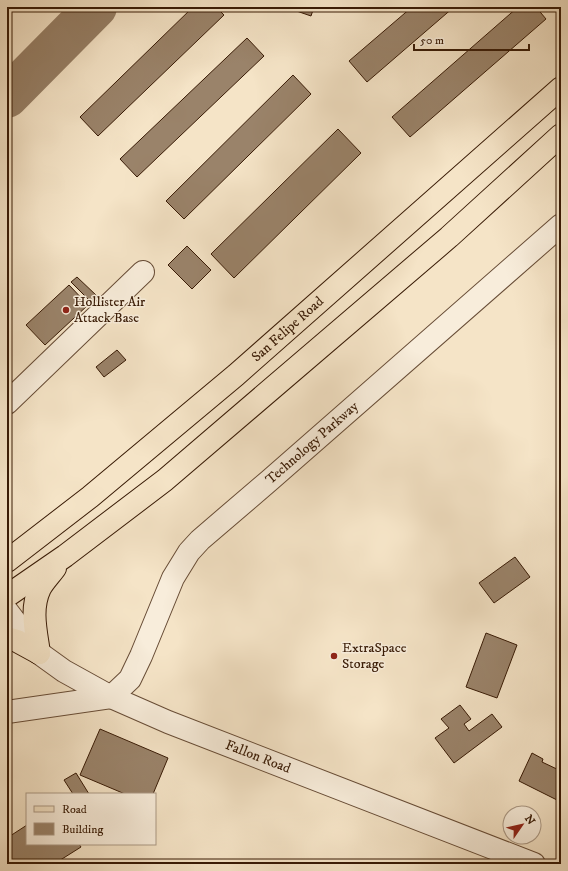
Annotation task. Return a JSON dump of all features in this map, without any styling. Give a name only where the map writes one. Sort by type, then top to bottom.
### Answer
[{"type":"main road","name":"San Felipe Road","points":[[7,561],[90,497],[236,375],[561,88]]},
{"type":"main road","points":[[7,596],[65,556],[177,470],[448,237],[561,135]]},
{"type":"main road","points":[[39,653],[34,612],[35,603],[40,588],[65,556]]},
{"type":"main road","points":[[7,638],[17,641],[39,653]]},
{"type":"street","name":"Technology Parkway","points":[[111,697],[130,679],[173,578],[189,552],[200,540],[560,226]]},
{"type":"street","points":[[7,403],[143,272]]},
{"type":"street","name":"Fallon Road","points":[[7,611],[39,653],[64,671],[111,697],[168,722],[534,864]]},
{"type":"street","points":[[7,712],[111,697]]},
{"type":"building","points":[[193,7],[216,7],[224,15],[98,136],[80,117]]},
{"type":"building","points":[[285,7],[314,7],[311,16]]},
{"type":"building","points":[[412,7],[454,7],[367,82],[349,61]]},
{"type":"building","points":[[518,7],[536,7],[546,19],[410,137],[392,117]]},
{"type":"building","points":[[247,38],[264,56],[137,177],[120,159]]},
{"type":"building","points":[[293,75],[311,94],[184,219],[166,201]]},
{"type":"building","points":[[338,129],[361,153],[234,278],[211,254]]},
{"type":"building","points":[[187,246],[211,270],[192,289],[168,265]]},
{"type":"building","points":[[77,277],[97,296],[91,302],[71,282]]},
{"type":"building","points":[[69,285],[88,305],[45,345],[26,325]]},
{"type":"building","points":[[117,350],[126,360],[104,377],[96,367]]},
{"type":"building","points":[[515,557],[530,577],[494,603],[479,583]]},
{"type":"building","points":[[486,633],[517,645],[497,698],[466,687]]},
{"type":"building","points":[[460,705],[471,719],[464,724],[469,731],[492,714],[502,727],[454,763],[435,738],[449,728],[441,719]]},
{"type":"building","points":[[100,729],[168,758],[153,793],[123,793],[80,775]]},
{"type":"building","points":[[532,753],[543,759],[542,762],[561,771],[561,802],[519,781]]},
{"type":"building","points":[[76,773],[88,793],[72,793],[64,780]]},
{"type":"building","points":[[26,826],[26,845],[80,845],[81,847],[54,864],[7,864],[7,838]]},
{"type":"taxiway","points":[[7,97],[96,7]]},
{"type":"place","name":"Hollister Air Attack Base","points":[[66,310]]},
{"type":"place","name":"ExtraSpace Storage","points":[[334,656]]}]
